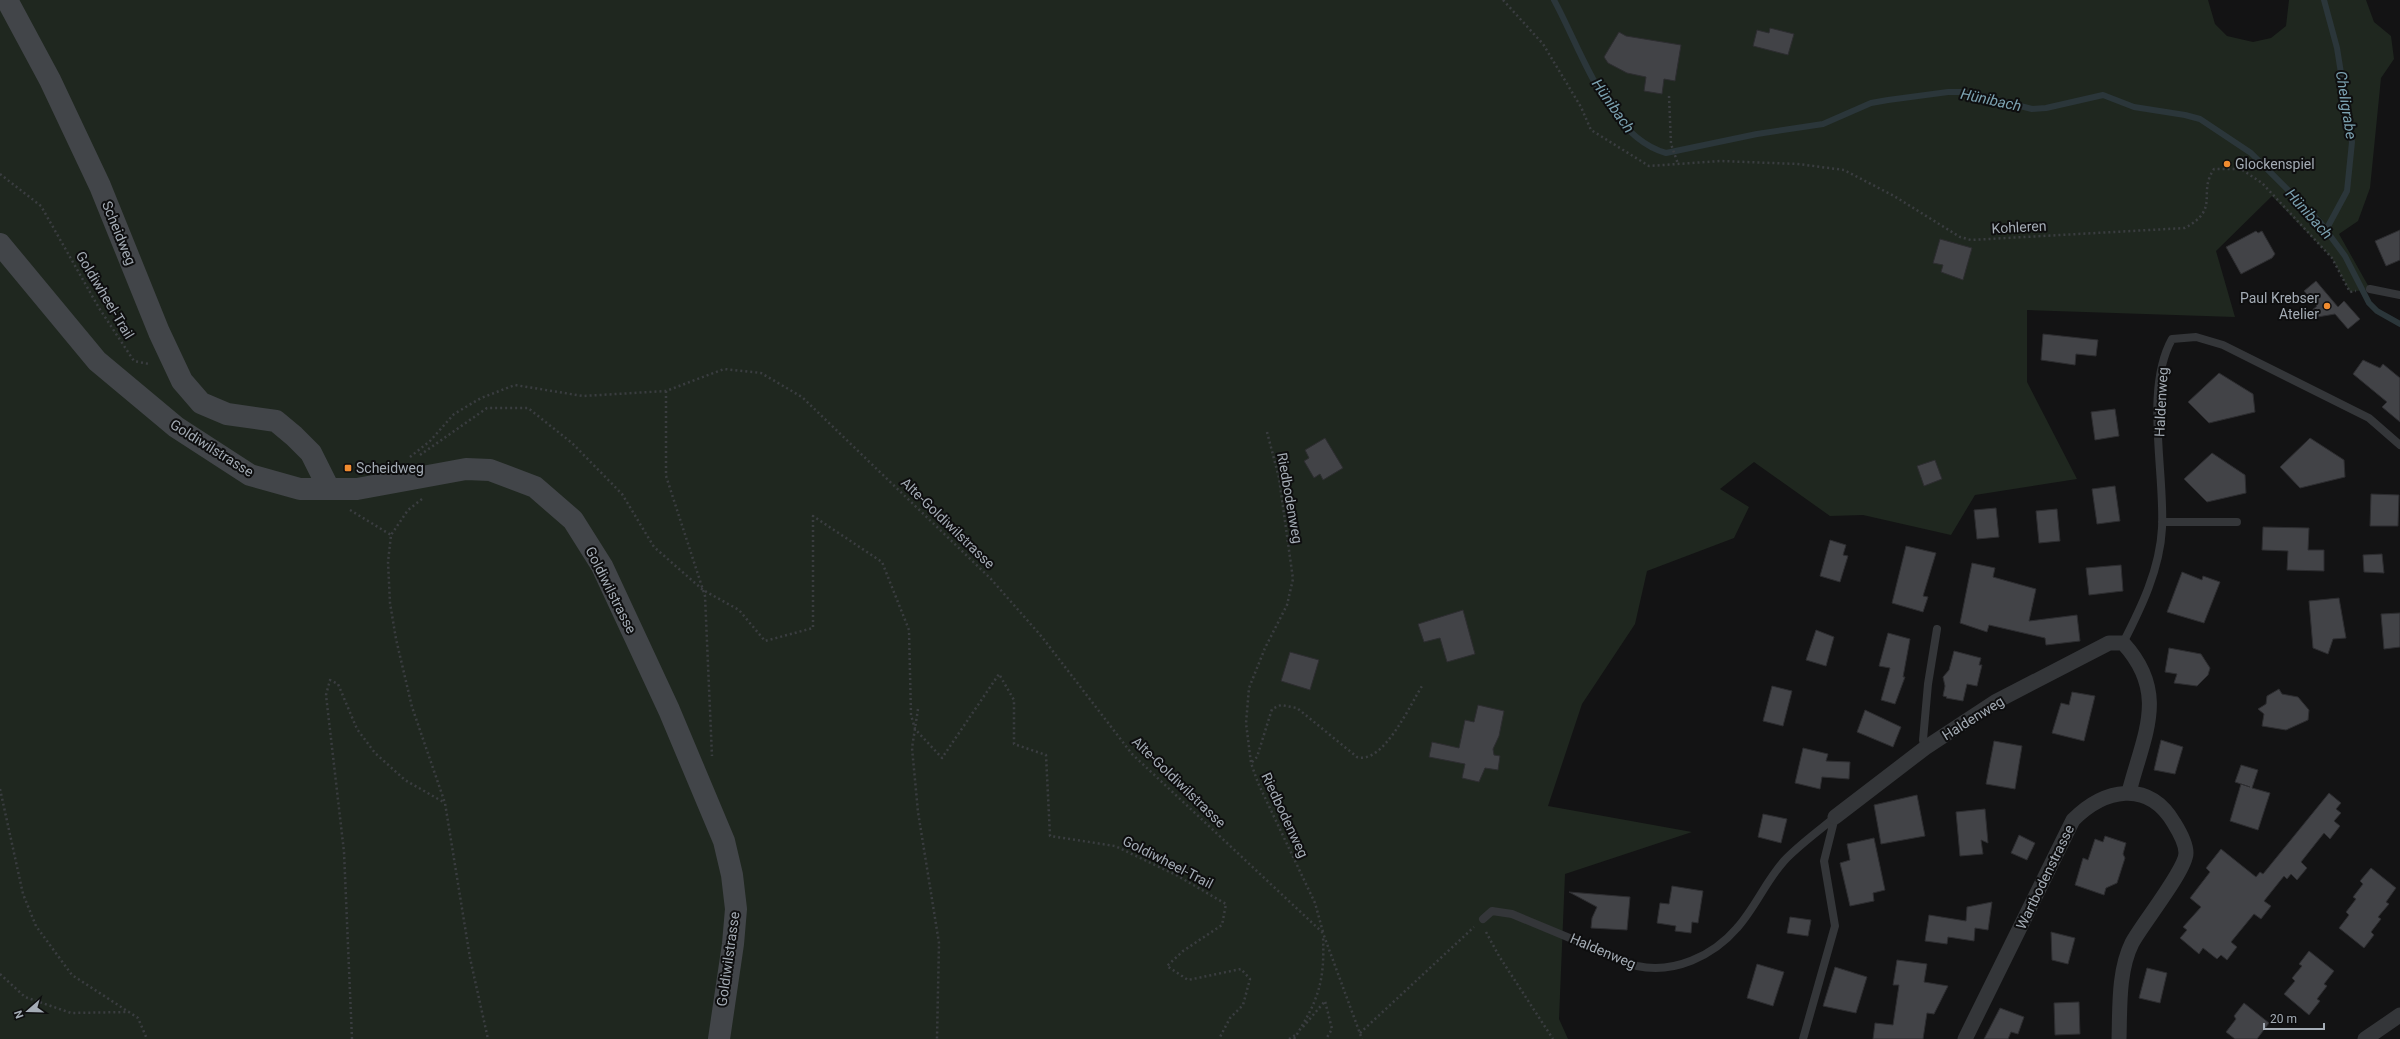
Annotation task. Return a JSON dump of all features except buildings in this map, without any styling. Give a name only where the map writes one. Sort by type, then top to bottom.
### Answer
[{"type":"street","name":"Scheidweg","points":[[7,0],[50,80],[100,186],[159,332],[182,381],[201,403],[227,414],[276,421],[311,453],[329,489]]},
{"type":"street","name":"Goldiwilstrasse","points":[[0,244],[97,361],[176,428],[250,475],[300,489],[329,489],[371,487],[466,469],[490,470],[535,487],[573,520],[602,566],[669,710],[724,841],[732,875],[736,908],[733,944],[719,1026],[719,1039]]},
{"type":"street","name":"Haldenweg","points":[[1835,817],[1925,748],[1995,702],[2109,643],[2123,643]]},
{"type":"street","points":[[2119,1039],[2120,998],[2124,971],[2131,945],[2158,902],[2177,877],[2186,854],[2180,833],[2169,815],[2142,795],[2129,792],[2151,701],[2146,677],[2136,658],[2123,643]]},
{"type":"street","name":"Wartbodenstrasse","points":[[1965,1039],[2073,820],[2086,807],[2102,798],[2129,792]]},
{"type":"street","points":[[2365,1039],[2400,1015]]},
{"type":"lane","points":[[2370,289],[2400,294]]},
{"type":"lane","name":"Haldenweg","points":[[2123,643],[2142,606],[2159,549],[2162,522],[2159,393],[2160,373],[2166,350],[2172,339],[2196,337],[2223,345],[2369,418],[2400,445]]},
{"type":"lane","points":[[2162,522],[2237,522]]},
{"type":"lane","points":[[1925,748],[1923,740],[1928,684],[1937,629]]},
{"type":"lane","points":[[1803,1039],[1836,926],[1824,861],[1835,817]]},
{"type":"lane","name":"Haldenweg","points":[[1483,920],[1492,911],[1512,914],[1637,966],[1648,969],[1679,966],[1702,957],[1737,928],[1784,861],[1835,817]]},
{"type":"path","points":[[1503,0],[1543,44],[1581,107],[1591,130],[1649,166],[1678,164],[1671,144],[1668,96]]},
{"type":"path","name":"Kohleren","points":[[1678,164],[1720,161],[1798,164],[1844,170],[1894,196],[1960,237],[1971,240],[2185,228],[2198,221],[2205,213],[2210,176],[2214,169],[2241,169],[2262,183],[2319,242],[2332,258],[2350,292]]},
{"type":"path","name":"Goldiwheel-Trail","points":[[0,174],[41,206],[99,308],[134,361],[150,364],[147,358]]},
{"type":"path","name":"Alte-Goldiwilstrasse","points":[[406,460],[430,442],[454,414],[481,398],[515,385],[583,396],[666,390],[724,369],[760,373],[802,397],[991,578],[1042,637],[1132,754],[1323,933],[1362,1039]]},
{"type":"path","points":[[666,390],[666,476],[703,590],[713,758]]},
{"type":"path","points":[[408,464],[487,408],[528,408],[572,443],[622,494],[654,547],[703,590],[738,610],[765,641],[813,628],[813,516],[882,562],[909,630],[911,715],[915,729]]},
{"type":"path","name":"Riedbodenweg","points":[[1267,432],[1279,478],[1293,579],[1287,605],[1265,648],[1249,688],[1246,722],[1251,763],[1261,789],[1315,903],[1323,933],[1324,965],[1319,995],[1294,1039]]},
{"type":"path","points":[[329,489],[350,510],[391,535]]},
{"type":"path","points":[[425,497],[408,510],[391,535],[388,562],[390,603],[396,639],[412,707],[445,803],[470,958],[488,1039]]},
{"type":"path","name":"Goldiwheel-Trail","points":[[915,729],[942,758],[999,674],[1014,700],[1014,744],[1046,755],[1050,836],[1115,846],[1176,875],[1226,904],[1222,925],[1183,951],[1167,966],[1188,980],[1241,969],[1250,979],[1243,1005],[1230,1018],[1219,1039]]},
{"type":"path","points":[[352,1039],[344,852],[326,695],[330,680],[338,684],[357,729],[375,753],[405,780],[445,803]]},
{"type":"path","points":[[1251,763],[1257,757],[1272,709],[1281,705],[1297,708],[1357,757],[1364,759],[1376,754],[1390,738],[1422,686]]},
{"type":"path","points":[[918,709],[912,748],[918,812],[939,943],[937,1039]]},
{"type":"path","points":[[0,789],[23,894],[36,926],[72,975],[138,1018],[147,1039]]},
{"type":"path","points":[[1360,1033],[1483,920],[1487,934],[1499,956],[1553,1039]]},
{"type":"path","points":[[0,974],[25,997],[71,1012],[129,1012]]},
{"type":"path","points":[[1290,1039],[1298,1033],[1325,1002],[1332,1029],[1326,1039]]},
{"type":"shaded area","points":[[0,0],[2208,0],[2215,24],[2227,36],[2253,42],[2271,38],[2286,26],[2289,0],[2366,0],[2374,22],[2391,36],[2394,59],[2381,78],[2370,188],[2358,221],[2339,234],[2370,289],[2350,292],[2332,258],[2272,196],[2216,251],[2235,317],[2027,310],[2027,382],[2077,479],[1975,495],[1951,535],[1863,515],[1830,516],[1754,462],[1720,489],[1749,507],[1734,538],[1647,571],[1635,624],[1582,704],[1548,806],[1692,832],[1565,874],[1559,1019],[1568,1039],[0,1039]]},
{"type":"waterway","name":"Hünibach","points":[[1554,0],[1598,89],[1612,110],[1628,129],[1646,144],[1666,153],[1757,134],[1823,124],[1871,103],[1948,92],[1965,92],[2032,109],[2046,108],[2103,95],[2134,107],[2185,115],[2200,119],[2251,153],[2320,222],[2345,256],[2369,303],[2377,311],[2400,324]]},
{"type":"waterway","name":"Cheligrabe","points":[[2324,0],[2337,48],[2352,142],[2347,191],[2326,230]]},
{"type":"place","name":"Glockenspiel","points":[[2227,164]]},
{"type":"place","name":"Paul Krebser Atelier","points":[[2327,306]]},
{"type":"place","name":"Scheidweg","points":[[348,468]]}]
